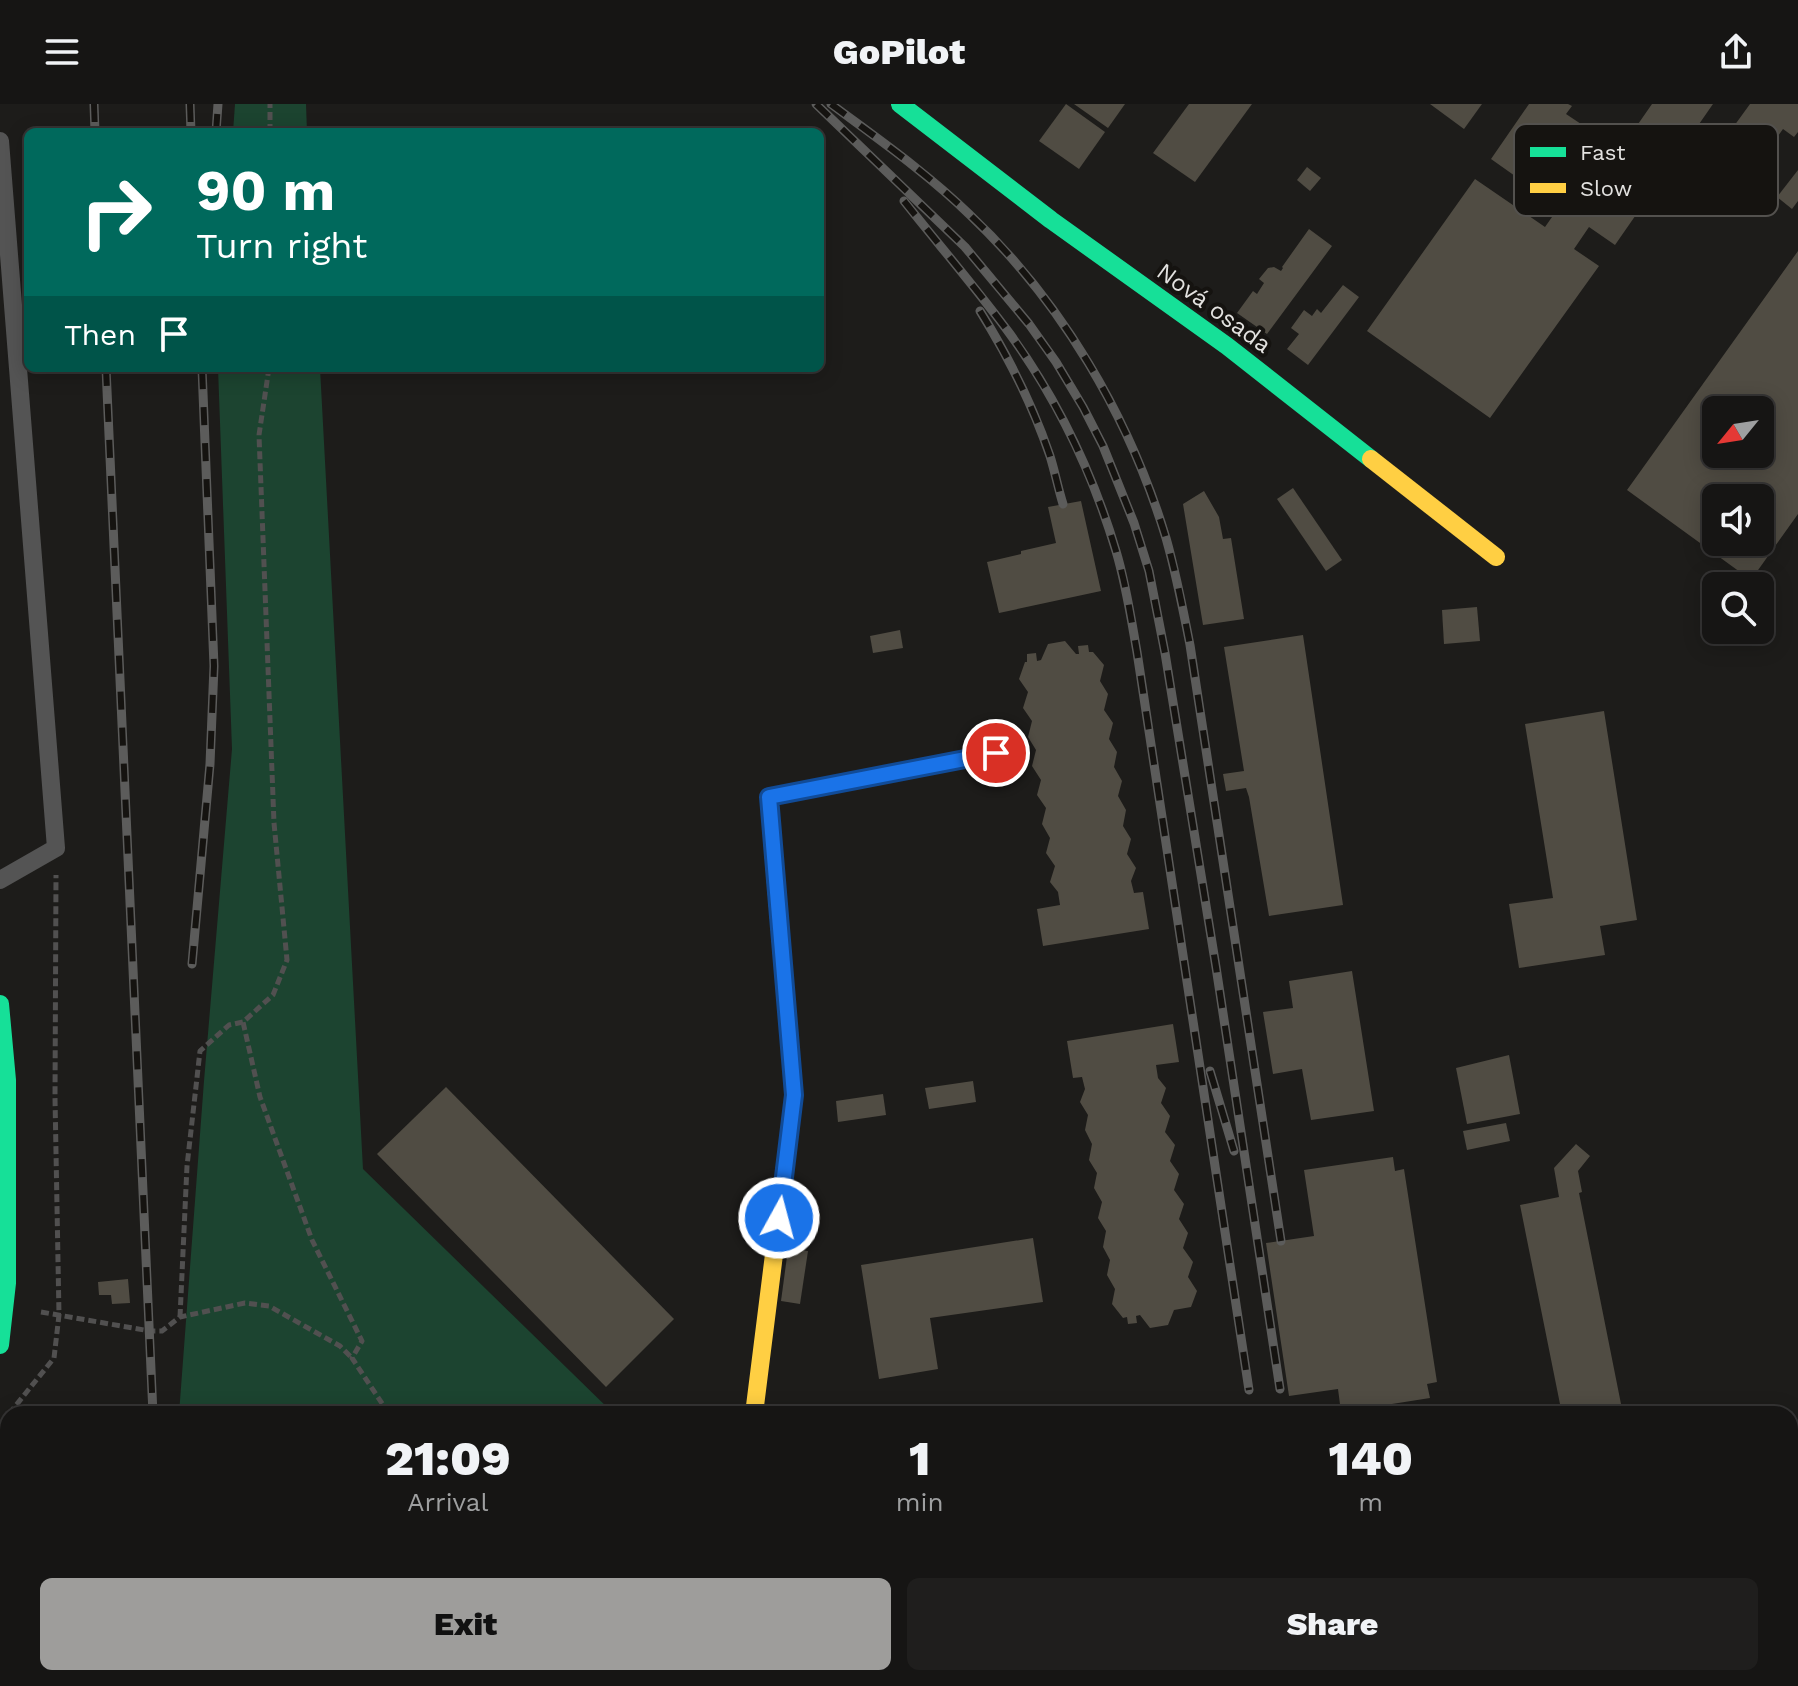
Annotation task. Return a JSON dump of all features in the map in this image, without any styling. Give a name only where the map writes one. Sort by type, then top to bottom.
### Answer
[{"type":"street","name":"Nová osada","points":[[900,104],[1051,220],[1227,346],[1496,557]]},
{"type":"street","points":[[755,1406],[794,1095],[769,797],[996,753]]},
{"type":"street","points":[[0,1004],[7,1080],[7,1283],[0,1345]]},
{"type":"lane","points":[[0,141],[56,848],[0,880]]},
{"type":"path","points":[[270,104],[270,128]]},
{"type":"path","points":[[180,1317],[187,1166],[200,1051],[229,1025],[243,1022],[273,995],[287,960],[274,823],[259,435],[268,372]]},
{"type":"path","points":[[16,1406],[54,1358],[59,1315],[55,1098],[56,848]]},
{"type":"path","points":[[243,1022],[260,1097],[312,1240],[362,1341],[352,1358]]},
{"type":"path","points":[[5,1306],[150,1331],[162,1331],[180,1317],[245,1303],[269,1306],[340,1346],[352,1358],[384,1406]]},
{"type":"green space","points":[[235,104],[306,104],[307,128],[233,128]]},
{"type":"green space","points":[[218,372],[320,372],[363,1169],[606,1406],[180,1406],[232,749]]},
{"type":"building","points":[[1066,104],[1105,132],[1079,169],[1039,141]]},
{"type":"building","points":[[1074,104],[1125,104],[1108,128]]},
{"type":"building","points":[[1189,104],[1252,104],[1195,182],[1153,153]]},
{"type":"building","points":[[1430,104],[1482,104],[1464,129]]},
{"type":"building","points":[[1529,104],[1568,104],[1572,106],[1566,114],[1581,124],[1515,124]]},
{"type":"building","points":[[1652,104],[1713,104],[1699,124],[1638,124]]},
{"type":"building","points":[[1750,104],[1798,104],[1798,132],[1794,137],[1783,129],[1778,136],[1778,124],[1736,124]]},
{"type":"building","points":[[1514,126],[1514,175],[1491,159]]},
{"type":"building","points":[[1307,167],[1321,178],[1310,191],[1297,180]]},
{"type":"building","points":[[1798,170],[1798,201],[1792,209],[1778,196]]},
{"type":"building","points":[[1475,179],[1514,206],[1514,216],[1529,216],[1545,227],[1553,216],[1635,216],[1615,245],[1589,227],[1574,249],[1599,266],[1490,418],[1367,331]]},
{"type":"building","points":[[1309,229],[1332,246],[1267,334],[1237,313],[1253,291],[1257,294],[1264,283],[1259,279],[1268,268],[1281,271]]},
{"type":"building","points":[[1798,251],[1798,514],[1774,548],[1774,484],[1702,484],[1702,544],[1627,490]]},
{"type":"building","points":[[1343,285],[1359,297],[1308,365],[1287,349],[1299,334],[1291,328],[1304,310],[1312,316],[1317,309],[1321,313]]},
{"type":"building","points":[[1293,488],[1342,560],[1326,571],[1277,499]]},
{"type":"building","points":[[1204,491],[1219,517],[1223,539],[1231,538],[1244,619],[1203,625],[1183,504]]},
{"type":"building","points":[[1081,501],[1101,591],[999,613],[987,562],[1056,543],[1048,507]]},
{"type":"building","points":[[1718,556],[1768,556],[1757,572],[1740,572]]},
{"type":"building","points":[[1477,607],[1480,641],[1444,644],[1442,610]]},
{"type":"building","points":[[900,630],[903,648],[873,653],[870,636]]},
{"type":"building","points":[[1303,635],[1343,905],[1269,916],[1249,797],[1246,788],[1226,791],[1223,774],[1244,771],[1224,647]]},
{"type":"building","points":[[1065,641],[1076,654],[1079,654],[1078,646],[1088,645],[1089,652],[1093,652],[1104,665],[1100,681],[1108,694],[1104,710],[1113,723],[1109,739],[1117,752],[1114,767],[1122,781],[1118,796],[1126,810],[1123,826],[1131,839],[1127,854],[1136,868],[1131,881],[1134,893],[1143,892],[1149,929],[1043,946],[1037,909],[1060,905],[1058,892],[1050,882],[1055,866],[1046,853],[1050,838],[1042,824],[1046,808],[1037,795],[1041,780],[1032,766],[1036,750],[1028,737],[1032,721],[1023,708],[1028,692],[1019,679],[1027,662],[1027,654],[1036,653],[1037,661],[1041,660],[1048,644]]},
{"type":"building","points":[[1604,711],[1637,920],[1600,926],[1605,955],[1519,968],[1509,904],[1553,898],[1525,724]]},
{"type":"building","points":[[1352,971],[1374,1111],[1311,1120],[1302,1069],[1273,1074],[1263,1012],[1293,1008],[1289,981]]},
{"type":"building","points":[[1173,1024],[1179,1062],[1156,1065],[1158,1078],[1166,1088],[1161,1103],[1170,1116],[1165,1132],[1175,1145],[1170,1161],[1179,1174],[1174,1190],[1184,1204],[1179,1219],[1188,1233],[1183,1248],[1193,1262],[1188,1277],[1197,1291],[1191,1307],[1174,1310],[1168,1325],[1150,1328],[1140,1315],[1136,1316],[1137,1323],[1128,1324],[1127,1317],[1123,1318],[1112,1304],[1115,1289],[1107,1275],[1110,1260],[1103,1247],[1106,1231],[1098,1218],[1102,1202],[1094,1188],[1097,1173],[1089,1160],[1092,1144],[1085,1130],[1088,1115],[1080,1102],[1085,1089],[1082,1077],[1073,1078],[1067,1041]]},
{"type":"building","points":[[1509,1055],[1520,1114],[1467,1124],[1456,1068]]},
{"type":"building","points":[[973,1081],[976,1102],[929,1109],[925,1088]]},
{"type":"building","points":[[446,1087],[674,1319],[606,1387],[377,1154]]},
{"type":"building","points":[[883,1094],[886,1115],[838,1122],[836,1101]]},
{"type":"building","points":[[1506,1123],[1510,1141],[1467,1150],[1463,1131]]},
{"type":"building","points":[[1576,1144],[1590,1156],[1578,1171],[1582,1192],[1579,1193],[1621,1406],[1560,1406],[1520,1205],[1559,1197],[1554,1168]]},
{"type":"building","points":[[1393,1157],[1395,1171],[1404,1169],[1437,1382],[1427,1384],[1430,1398],[1379,1406],[1340,1406],[1338,1389],[1289,1396],[1266,1243],[1314,1236],[1304,1170]]},
{"type":"building","points":[[1033,1238],[1043,1302],[930,1318],[938,1369],[879,1379],[861,1265]]},
{"type":"building","points":[[788,1249],[808,1251],[800,1304],[781,1301]]},
{"type":"building","points":[[128,1279],[130,1303],[112,1304],[111,1295],[99,1295],[98,1282]]},
{"type":"railway","points":[[94,104],[95,128]]},
{"type":"railway","points":[[190,104],[191,128]]},
{"type":"railway","points":[[216,128],[218,104]]},
{"type":"railway","points":[[816,104],[965,247],[1029,324],[1083,407],[1103,446],[1134,523],[1149,571],[1165,653],[1280,1389]]},
{"type":"railway","points":[[831,104],[953,199],[1003,248],[1034,285],[1062,323],[1112,405],[1151,493],[1170,551],[1190,645],[1281,1241]]},
{"type":"railway","points":[[904,201],[997,317],[1043,384],[1085,466],[1116,551],[1137,652],[1249,1390]]},
{"type":"railway","points":[[980,311],[1010,363],[1036,419],[1063,504]]},
{"type":"railway","points":[[106,372],[153,1406]]},
{"type":"railway","points":[[192,964],[210,764],[214,666],[202,372]]},
{"type":"railway","points":[[1210,1071],[1234,1151]]},
{"type":"traffic: fast","points":[[900,104],[1051,220],[1227,346],[1371,459]]},
{"type":"traffic: fast","points":[[776,884],[769,797],[996,753]]},
{"type":"traffic: fast","points":[[0,1004],[7,1080],[7,1283],[0,1345]]},
{"type":"traffic: slow","points":[[1371,459],[1496,557]]},
{"type":"traffic: slow","points":[[755,1406],[794,1095],[776,884]]},
{"type":"route","points":[[779,1218],[794,1095],[769,797],[996,753]]}]
